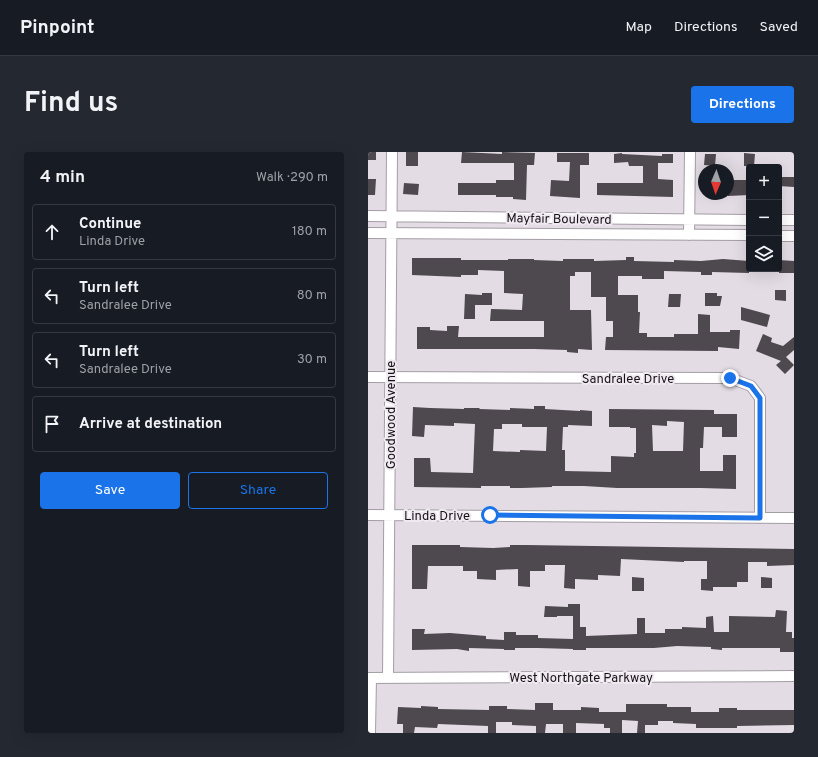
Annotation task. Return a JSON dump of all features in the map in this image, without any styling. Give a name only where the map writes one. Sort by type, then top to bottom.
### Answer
[{"type":"street","name":"Goodwood Avenue","points":[[388,678],[392,152]]},
{"type":"street","points":[[689,235],[690,152]]},
{"type":"street","name":"Mayfair Boulevard","points":[[368,216],[746,220]]},
{"type":"street","points":[[782,220],[794,220]]},
{"type":"street","name":"Mayfair Boulevard","points":[[368,233],[746,235]]},
{"type":"street","points":[[782,236],[794,236]]},
{"type":"street","name":"Sandralee Drive","points":[[368,377],[730,378],[751,386],[760,398],[760,518]]},
{"type":"street","name":"Linda Drive","points":[[368,515],[794,518]]},
{"type":"street","name":"West Northgate Parkway","points":[[369,678],[794,676]]},
{"type":"street","points":[[369,678],[370,733]]},
{"type":"building","points":[[368,152],[376,152],[376,160],[368,160]]},
{"type":"building","points":[[406,152],[418,152],[418,166],[406,166]]},
{"type":"building","points":[[462,152],[502,154],[502,152],[535,153],[534,165],[527,165],[526,200],[513,199],[513,197],[496,197],[496,195],[458,195],[458,183],[496,183],[496,180],[514,180],[514,163],[461,163]]},
{"type":"building","points":[[557,153],[589,153],[589,165],[580,165],[580,198],[550,196],[551,180],[569,181],[570,162],[557,162]]},
{"type":"building","points":[[622,153],[662,156],[662,154],[673,154],[673,163],[658,163],[658,179],[673,180],[673,197],[597,195],[597,183],[643,183],[643,166],[629,166],[628,162],[614,163],[614,154]]},
{"type":"building","points":[[744,153],[755,154],[754,164],[746,164],[746,166],[744,166]]},
{"type":"building","points":[[705,154],[716,154],[715,164],[704,164]]},
{"type":"building","points":[[782,177],[794,177],[794,187],[782,186]]},
{"type":"building","points":[[368,179],[376,179],[375,195],[368,195]]},
{"type":"building","points":[[734,180],[746,180],[746,195],[734,196]]},
{"type":"building","points":[[404,183],[419,184],[418,195],[403,194]]},
{"type":"building","points":[[626,257],[634,257],[634,261],[674,262],[674,260],[701,261],[723,259],[746,261],[746,272],[749,273],[712,272],[712,275],[701,275],[701,272],[664,271],[664,279],[642,279],[642,276],[618,276],[618,295],[638,295],[638,312],[640,312],[639,333],[647,333],[647,337],[674,337],[674,334],[698,334],[698,314],[710,315],[710,332],[730,332],[730,330],[740,330],[739,349],[718,347],[718,351],[605,350],[606,337],[613,337],[613,321],[606,321],[606,297],[591,297],[591,272],[575,272],[575,276],[570,276],[570,310],[591,310],[592,350],[578,349],[578,353],[567,352],[567,350],[534,349],[417,349],[417,327],[430,327],[430,330],[447,331],[447,326],[459,326],[458,337],[544,337],[544,321],[490,321],[491,309],[522,310],[523,294],[504,293],[504,271],[478,270],[478,275],[461,275],[461,277],[412,275],[412,258],[461,258],[461,260],[534,259],[563,261],[563,259],[594,259],[594,261],[626,260]]},
{"type":"building","points":[[782,260],[794,261],[794,273],[779,273],[782,272]]},
{"type":"building","points":[[775,290],[786,290],[786,301],[775,300]]},
{"type":"building","points":[[482,293],[492,293],[492,305],[475,305],[475,319],[464,319],[465,294],[482,295]]},
{"type":"building","points":[[705,293],[717,293],[717,296],[722,296],[720,306],[705,306]]},
{"type":"building","points":[[669,294],[681,294],[680,307],[668,307]]},
{"type":"building","points":[[741,307],[770,315],[767,327],[741,320]]},
{"type":"building","points":[[763,334],[772,338],[771,342],[783,346],[794,337],[794,350],[786,357],[794,365],[785,374],[776,365],[781,361],[756,351]]},
{"type":"building","points":[[534,406],[545,406],[545,409],[592,411],[592,426],[568,425],[568,427],[563,427],[562,450],[565,450],[565,471],[611,472],[611,456],[634,457],[634,453],[636,453],[636,428],[609,427],[609,409],[714,410],[714,414],[737,414],[737,437],[722,437],[722,427],[704,427],[703,448],[700,448],[700,471],[723,471],[723,455],[736,455],[736,489],[617,488],[584,486],[522,488],[510,488],[510,486],[481,486],[481,488],[414,487],[414,458],[430,458],[431,472],[473,473],[475,424],[454,423],[454,426],[425,425],[424,437],[412,436],[413,407],[510,410],[510,408],[534,409]],"holes":[[[667,421],[684,422],[683,451],[653,451],[652,425],[667,426]],[[502,424],[522,424],[522,427],[547,427],[546,451],[493,451],[494,429],[502,429]]]},
{"type":"building","points":[[412,545],[460,545],[460,547],[493,548],[510,547],[510,545],[526,545],[794,549],[794,565],[767,566],[767,562],[748,562],[748,582],[737,582],[737,587],[713,587],[713,591],[701,590],[701,579],[707,579],[707,561],[684,562],[621,559],[620,576],[598,575],[598,580],[575,579],[575,589],[564,588],[565,565],[545,565],[545,571],[530,571],[530,587],[518,586],[518,569],[496,570],[496,580],[477,579],[477,571],[463,571],[463,566],[428,566],[427,589],[412,589]]},
{"type":"building","points":[[632,577],[644,578],[644,591],[632,591]]},
{"type":"building","points":[[761,577],[772,578],[772,588],[761,588]]},
{"type":"building","points":[[568,604],[580,604],[580,627],[586,627],[586,636],[637,634],[637,618],[645,618],[645,633],[665,633],[665,629],[682,629],[682,627],[706,628],[706,617],[713,616],[714,632],[729,632],[729,616],[775,617],[776,610],[787,611],[786,632],[792,632],[792,638],[794,638],[794,652],[780,652],[780,648],[722,648],[722,650],[711,649],[711,647],[677,646],[654,648],[586,648],[586,650],[515,648],[515,650],[504,650],[469,648],[469,651],[457,649],[412,650],[412,629],[425,629],[424,634],[450,633],[486,636],[486,639],[504,640],[504,632],[516,632],[516,635],[538,635],[538,638],[573,639],[573,616],[544,617],[545,606],[568,607]]},
{"type":"building","points":[[535,703],[553,703],[553,710],[581,710],[581,707],[599,708],[599,712],[626,712],[626,704],[667,704],[667,707],[691,707],[691,712],[719,712],[719,708],[737,708],[737,710],[794,710],[794,725],[737,726],[737,728],[696,728],[696,724],[658,721],[658,725],[645,725],[645,733],[637,733],[638,721],[622,720],[622,733],[610,733],[610,728],[604,728],[604,724],[576,723],[576,733],[563,733],[563,724],[546,724],[545,733],[536,733],[536,726],[512,725],[512,722],[496,722],[496,733],[488,733],[488,726],[438,724],[437,728],[415,727],[414,733],[403,733],[403,724],[397,724],[398,707],[421,708],[421,706],[438,707],[438,709],[489,710],[489,706],[507,706],[507,709],[535,710]]},
{"type":"route","points":[[490,515],[760,518],[760,398],[751,386],[730,378]]}]
